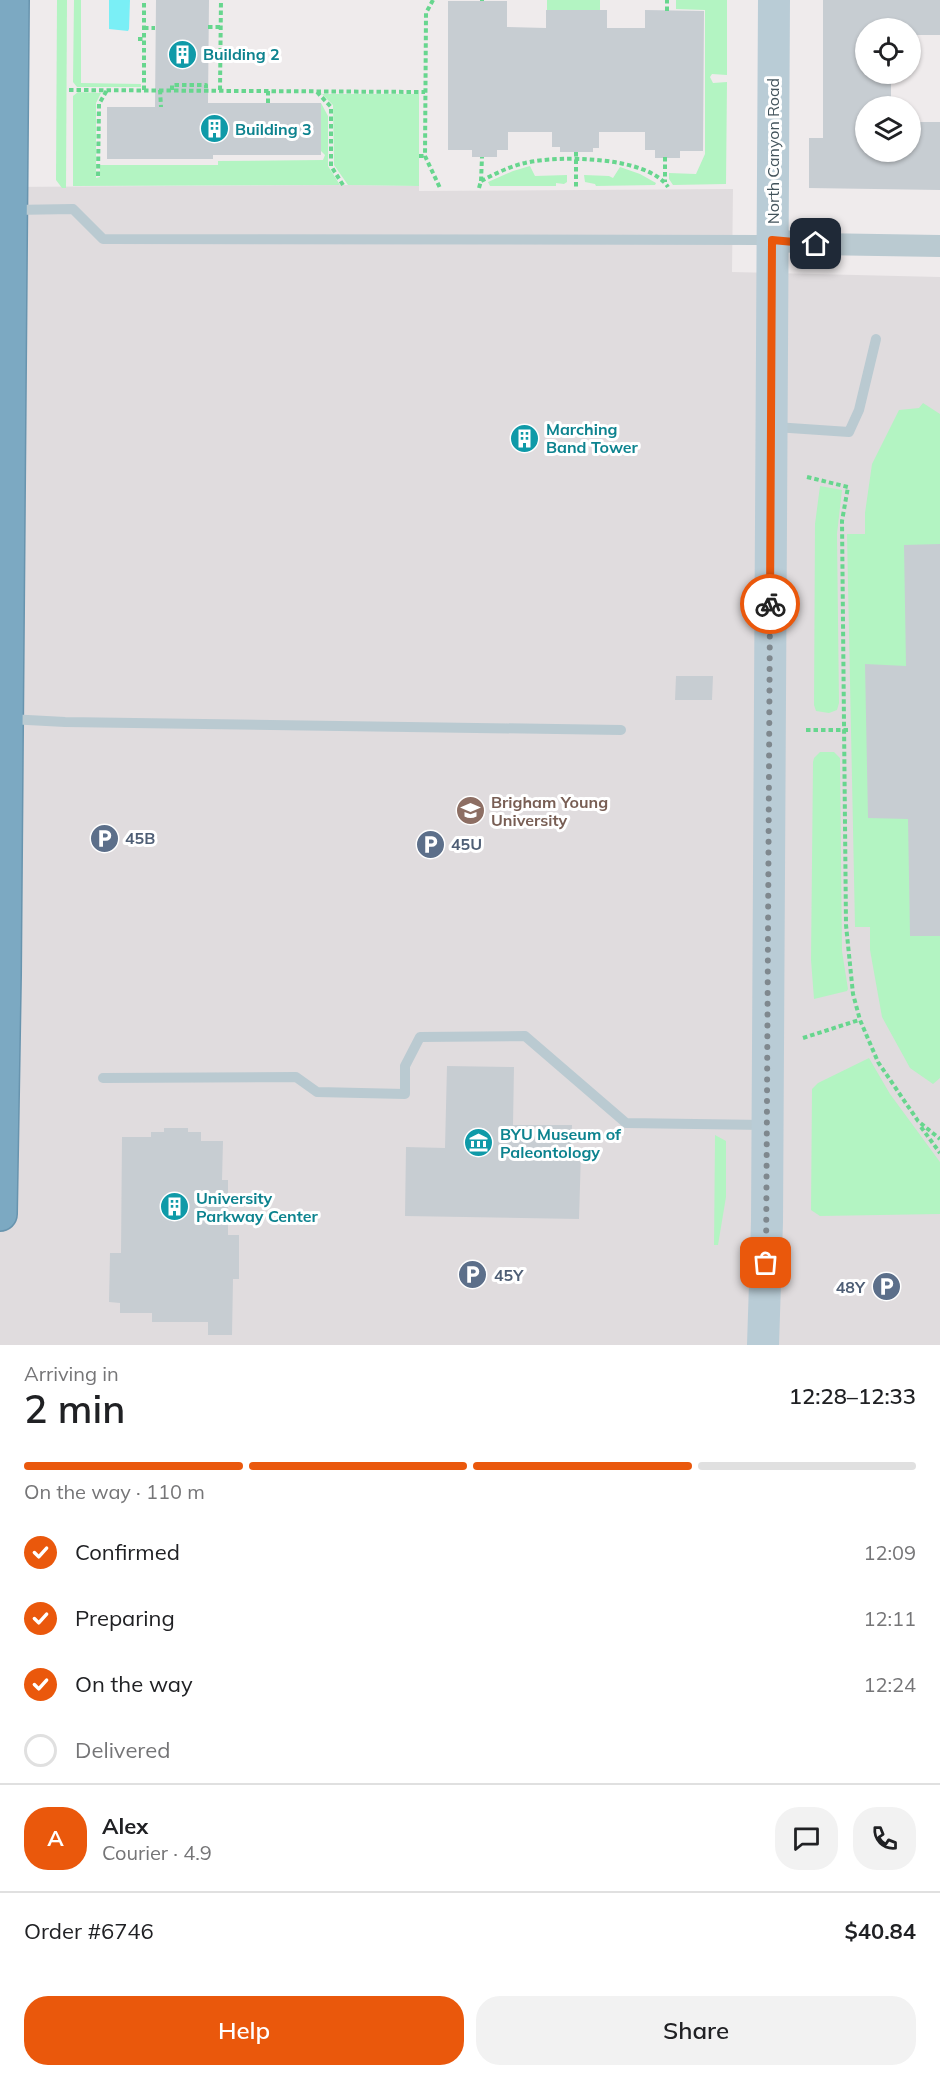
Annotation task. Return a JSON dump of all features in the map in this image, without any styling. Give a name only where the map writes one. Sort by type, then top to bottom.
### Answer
[{"type":"highway","points":[[0,1214],[6,719],[6,210],[12,0]]},
{"type":"main road","name":"North Canyon Road","points":[[763,1345],[768,1125],[774,0]]},
{"type":"street","points":[[772,240],[816,244],[940,246]]},
{"type":"lane","points":[[6,210],[73,209],[103,238],[772,240]]},
{"type":"lane","points":[[772,427],[849,432],[859,410],[876,339]]},
{"type":"lane","points":[[6,719],[65,722],[621,730]]},
{"type":"lane","points":[[103,1078],[296,1077],[316,1092],[405,1094],[405,1066],[420,1037],[525,1036],[626,1123],[768,1125]]},
{"type":"path","points":[[144,0],[144,90]]},
{"type":"path","points":[[220,90],[221,0]]},
{"type":"path","points":[[433,0],[426,13],[425,156],[440,188]]},
{"type":"path","points":[[667,0],[667,11]]},
{"type":"path","points":[[208,27],[220,27]]},
{"type":"path","points":[[144,28],[156,28]]},
{"type":"path","points":[[138,39],[144,39]]},
{"type":"path","points":[[172,90],[172,85],[194,83],[206,85],[206,90]]},
{"type":"path","points":[[69,90],[425,92]]},
{"type":"path","points":[[98,176],[99,104],[107,90]]},
{"type":"path","points":[[160,90],[161,107]]},
{"type":"path","points":[[268,91],[268,103]]},
{"type":"path","points":[[316,91],[331,106],[331,166],[344,185]]},
{"type":"path","points":[[576,152],[576,188]]},
{"type":"path","points":[[418,156],[425,156]]},
{"type":"path","points":[[478,188],[481,181],[482,157]]},
{"type":"path","points":[[665,158],[665,182],[668,187]]},
{"type":"path","points":[[481,181],[524,163],[576,159],[616,161],[636,167],[665,182]]},
{"type":"path","points":[[807,477],[848,487],[842,521],[844,730],[846,924],[853,994],[860,1020],[878,1062],[940,1153]]},
{"type":"path","points":[[806,730],[851,730]]},
{"type":"path","points":[[803,1038],[860,1020]]},
{"type":"path","points":[[918,1121],[940,1139]]},
{"type":"shaded area","name":"Brigham Young University","points":[[419,186],[419,191],[733,189],[732,272],[940,277],[940,1345],[0,1345],[0,187]]},
{"type":"green space","points":[[57,0],[67,0],[66,188],[62,188],[56,180]]},
{"type":"green space","points":[[74,0],[81,0],[81,83],[141,84],[141,87],[77,87],[73,82]]},
{"type":"green space","points":[[547,0],[600,0],[600,10],[547,10]]},
{"type":"green space","points":[[676,0],[727,0],[727,75],[712,74],[710,77],[713,83],[727,82],[726,184],[673,185],[669,179],[669,173],[696,174],[705,154],[705,10],[676,9]]},
{"type":"green space","points":[[78,92],[101,93],[96,103],[96,178],[100,177],[100,165],[218,165],[218,161],[323,160],[325,155],[321,151],[321,103],[328,116],[328,166],[340,185],[73,186],[73,96]]},
{"type":"green space","points":[[322,94],[419,94],[419,186],[348,185],[334,165],[333,105]]},
{"type":"green space","points":[[530,166],[535,176],[567,175],[567,182],[556,183],[556,186],[490,186],[488,182],[513,171]]},
{"type":"green space","points":[[620,167],[656,183],[655,185],[596,186],[585,182],[584,175],[613,178]]},
{"type":"green space","points":[[923,403],[940,414],[940,1078],[933,1084],[910,1068],[882,1017],[870,950],[870,927],[855,927],[847,534],[865,534],[865,513],[872,464],[899,410],[919,408]]},
{"type":"green space","points":[[820,486],[842,490],[837,534],[839,703],[837,710],[829,713],[816,711],[814,705],[815,524]]},
{"type":"green space","points":[[820,752],[834,752],[840,758],[842,951],[848,989],[814,999],[811,960],[813,762]]},
{"type":"green space","points":[[869,1058],[890,1094],[940,1162],[940,1214],[820,1216],[811,1210],[812,1089],[818,1083]]},
{"type":"green space","points":[[715,1135],[726,1141],[726,1197],[718,1245],[714,1245]]},
{"type":"water","points":[[109,0],[130,0],[128,31],[109,29]]},
{"type":"building","name":"Building 3","points":[[156,0],[209,0],[208,103],[321,103],[321,155],[213,155],[213,159],[107,159],[107,107],[155,107]]},
{"type":"building","points":[[823,0],[940,0],[940,35],[921,35],[921,18],[855,18],[855,84],[891,84],[891,96],[855,96],[855,162],[921,162],[921,122],[940,122],[940,190],[809,188],[809,138],[823,138]]},
{"type":"building","points":[[448,1],[507,1],[507,27],[546,28],[546,10],[607,10],[607,28],[645,28],[645,10],[704,11],[703,151],[680,151],[680,158],[655,158],[655,150],[645,150],[645,132],[599,132],[599,148],[593,148],[593,152],[560,152],[560,147],[552,147],[552,132],[508,132],[508,150],[497,150],[497,157],[472,157],[472,150],[448,150]]},
{"type":"building","points":[[940,544],[940,936],[910,936],[908,819],[868,818],[865,664],[906,666],[904,545]]},
{"type":"building","points":[[676,676],[713,676],[712,700],[675,700]]},
{"type":"building","name":"BYU Museum of Paleontology","points":[[447,1066],[514,1067],[513,1125],[572,1125],[571,1152],[581,1152],[579,1219],[405,1216],[406,1147],[445,1148]]},
{"type":"building","name":"University Parkway Center","points":[[164,1128],[188,1128],[188,1132],[201,1132],[201,1141],[223,1141],[222,1180],[228,1180],[228,1235],[239,1235],[239,1279],[233,1279],[232,1335],[208,1335],[208,1322],[152,1322],[152,1313],[120,1313],[120,1303],[109,1302],[110,1253],[121,1253],[122,1137],[151,1137],[151,1132],[164,1132]]},
{"type":"way so far","points":[[766,1263],[770,604]]},
{"type":"place","name":"Building 2","points":[[182,54]]},
{"type":"place","name":"Building 3","points":[[214,129]]},
{"type":"place","name":"Marching Band Tower","points":[[525,438]]},
{"type":"place","name":"Brigham Young University","points":[[470,811]]},
{"type":"place","name":"45B","points":[[104,838]]},
{"type":"place","name":"45U","points":[[430,844]]},
{"type":"place","name":"BYU Museum of Paleontology","points":[[479,1143]]},
{"type":"place","name":"University Parkway Center","points":[[175,1207]]},
{"type":"place","name":"45Y","points":[[473,1275]]},
{"type":"place","name":"48Y","points":[[886,1287]]},
{"type":"route","points":[[770,604],[772,240],[816,244]]}]
